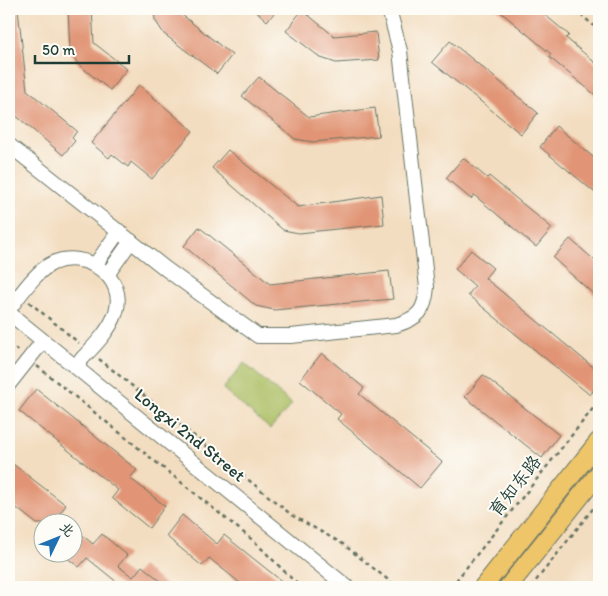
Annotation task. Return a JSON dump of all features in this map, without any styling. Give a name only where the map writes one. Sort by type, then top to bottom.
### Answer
[{"type":"main road","points":[[483,587],[599,442]]},
{"type":"main road","points":[[508,587],[599,473]]},
{"type":"street","points":[[9,145],[131,241],[258,336],[291,336],[396,325],[409,321],[418,315],[426,301],[426,287],[400,52],[389,9]]},
{"type":"street","points":[[95,265],[119,231]]},
{"type":"street","points":[[107,275],[131,241]]},
{"type":"street","points":[[9,311],[20,295],[48,265],[72,258],[95,265],[107,275],[117,291],[117,311],[110,326],[75,366]]},
{"type":"street","name":"Longxi 2nd Street","points":[[9,311],[347,587]]},
{"type":"street","points":[[9,384],[44,341]]},
{"type":"path","points":[[574,9],[599,30]]},
{"type":"path","points":[[20,295],[293,516],[331,536],[397,587]]},
{"type":"path","points":[[9,343],[15,349]]},
{"type":"path","points":[[39,368],[254,542],[300,587]]},
{"type":"path","name":"育知东路","points":[[451,587],[599,401]]},
{"type":"path","points":[[531,587],[599,501]]},
{"type":"green space","points":[[244,363],[292,404],[270,429],[223,389]]},
{"type":"building","points":[[9,9],[18,9],[27,90],[77,131],[72,138],[75,141],[63,155],[9,110]]},
{"type":"building","points":[[68,9],[92,9],[94,43],[127,69],[110,90],[78,64],[70,51]]},
{"type":"building","points":[[154,9],[180,9],[181,14],[232,55],[217,74],[164,34],[155,20]]},
{"type":"building","points":[[254,9],[278,9],[267,21]]},
{"type":"building","points":[[497,9],[538,9],[569,35],[566,38],[599,66],[599,98],[549,57],[551,54]]},
{"type":"building","points":[[302,10],[334,36],[376,32],[379,60],[336,63],[321,58],[286,31]]},
{"type":"building","points":[[450,41],[538,113],[521,134],[432,62]]},
{"type":"building","points":[[259,77],[309,117],[375,108],[379,136],[313,142],[295,139],[242,96]]},
{"type":"building","points":[[139,85],[193,131],[152,179],[131,162],[128,167],[112,154],[109,158],[91,143]]},
{"type":"building","points":[[556,126],[599,162],[599,196],[540,147]]},
{"type":"building","points":[[228,150],[298,207],[381,195],[384,224],[299,233],[283,230],[212,168]]},
{"type":"building","points":[[463,158],[487,178],[489,176],[552,228],[536,247],[474,195],[471,199],[446,178]]},
{"type":"building","points":[[199,227],[270,284],[389,271],[393,299],[274,310],[256,306],[184,246]]},
{"type":"building","points":[[570,239],[599,264],[599,299],[553,258]]},
{"type":"building","points":[[471,250],[493,268],[485,278],[599,372],[599,383],[590,395],[468,295],[475,286],[455,269]]},
{"type":"building","points":[[322,353],[364,388],[359,394],[442,462],[420,488],[337,419],[341,414],[300,380]]},
{"type":"building","points":[[483,375],[559,435],[542,458],[465,397]]},
{"type":"building","points":[[36,389],[137,470],[130,478],[165,506],[149,528],[112,498],[118,490],[19,411]]},
{"type":"building","points":[[9,461],[66,505],[59,514],[32,514],[32,520],[9,502]]},
{"type":"building","points":[[182,515],[217,544],[224,535],[289,587],[245,587],[209,558],[202,566],[166,536]]},
{"type":"building","points":[[102,534],[127,555],[118,566],[133,577],[142,566],[168,587],[123,587],[87,558],[82,564],[82,535],[93,544]]}]
